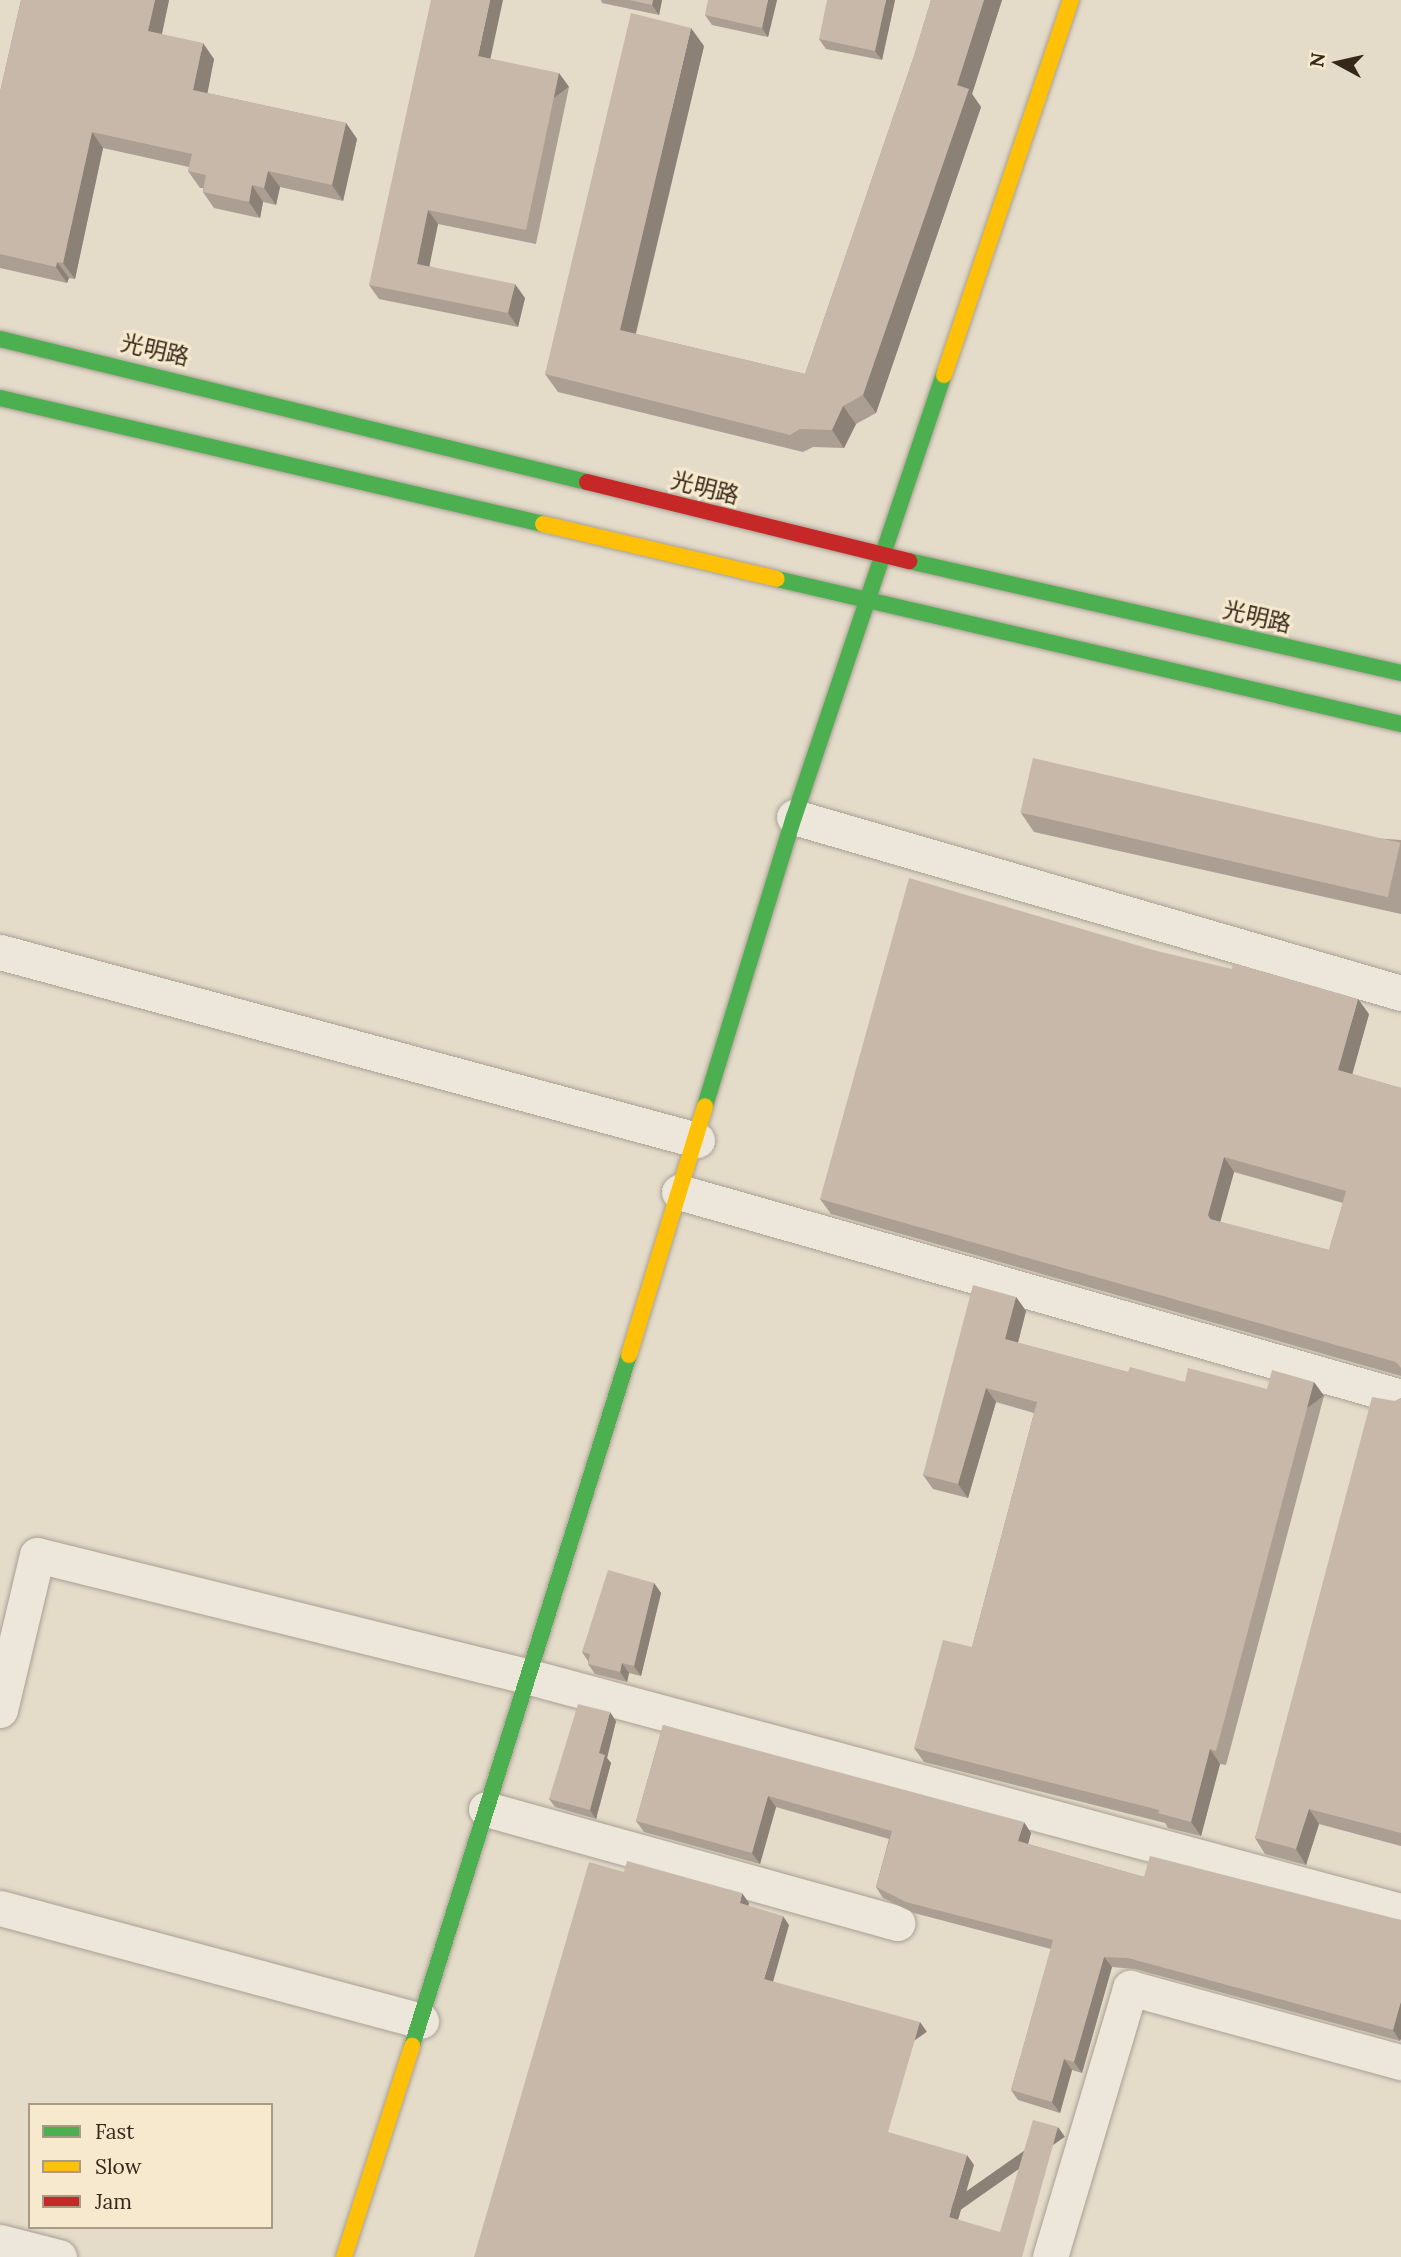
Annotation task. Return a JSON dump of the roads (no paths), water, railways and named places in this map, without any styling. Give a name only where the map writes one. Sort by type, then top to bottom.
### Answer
[{"type":"main road","points":[[344,2257],[530,1677],[794,817],[885,556],[1071,0]]},
{"type":"main road","name":"光明路","points":[[0,339],[182,380],[885,556],[1401,673]]},
{"type":"main road","points":[[0,398],[1401,724]]},
{"type":"street","points":[[794,817],[1401,993]]},
{"type":"street","points":[[0,952],[697,1140]]},
{"type":"street","points":[[679,1192],[1401,1397]]},
{"type":"street","points":[[0,1710],[37,1555],[530,1677],[1401,1911]]},
{"type":"street","points":[[486,1809],[897,1923]]},
{"type":"street","points":[[0,1908],[421,2021]]},
{"type":"street","points":[[1050,2257],[1130,1988],[1401,2062]]},
{"type":"street","points":[[0,2242],[59,2257]]}]
